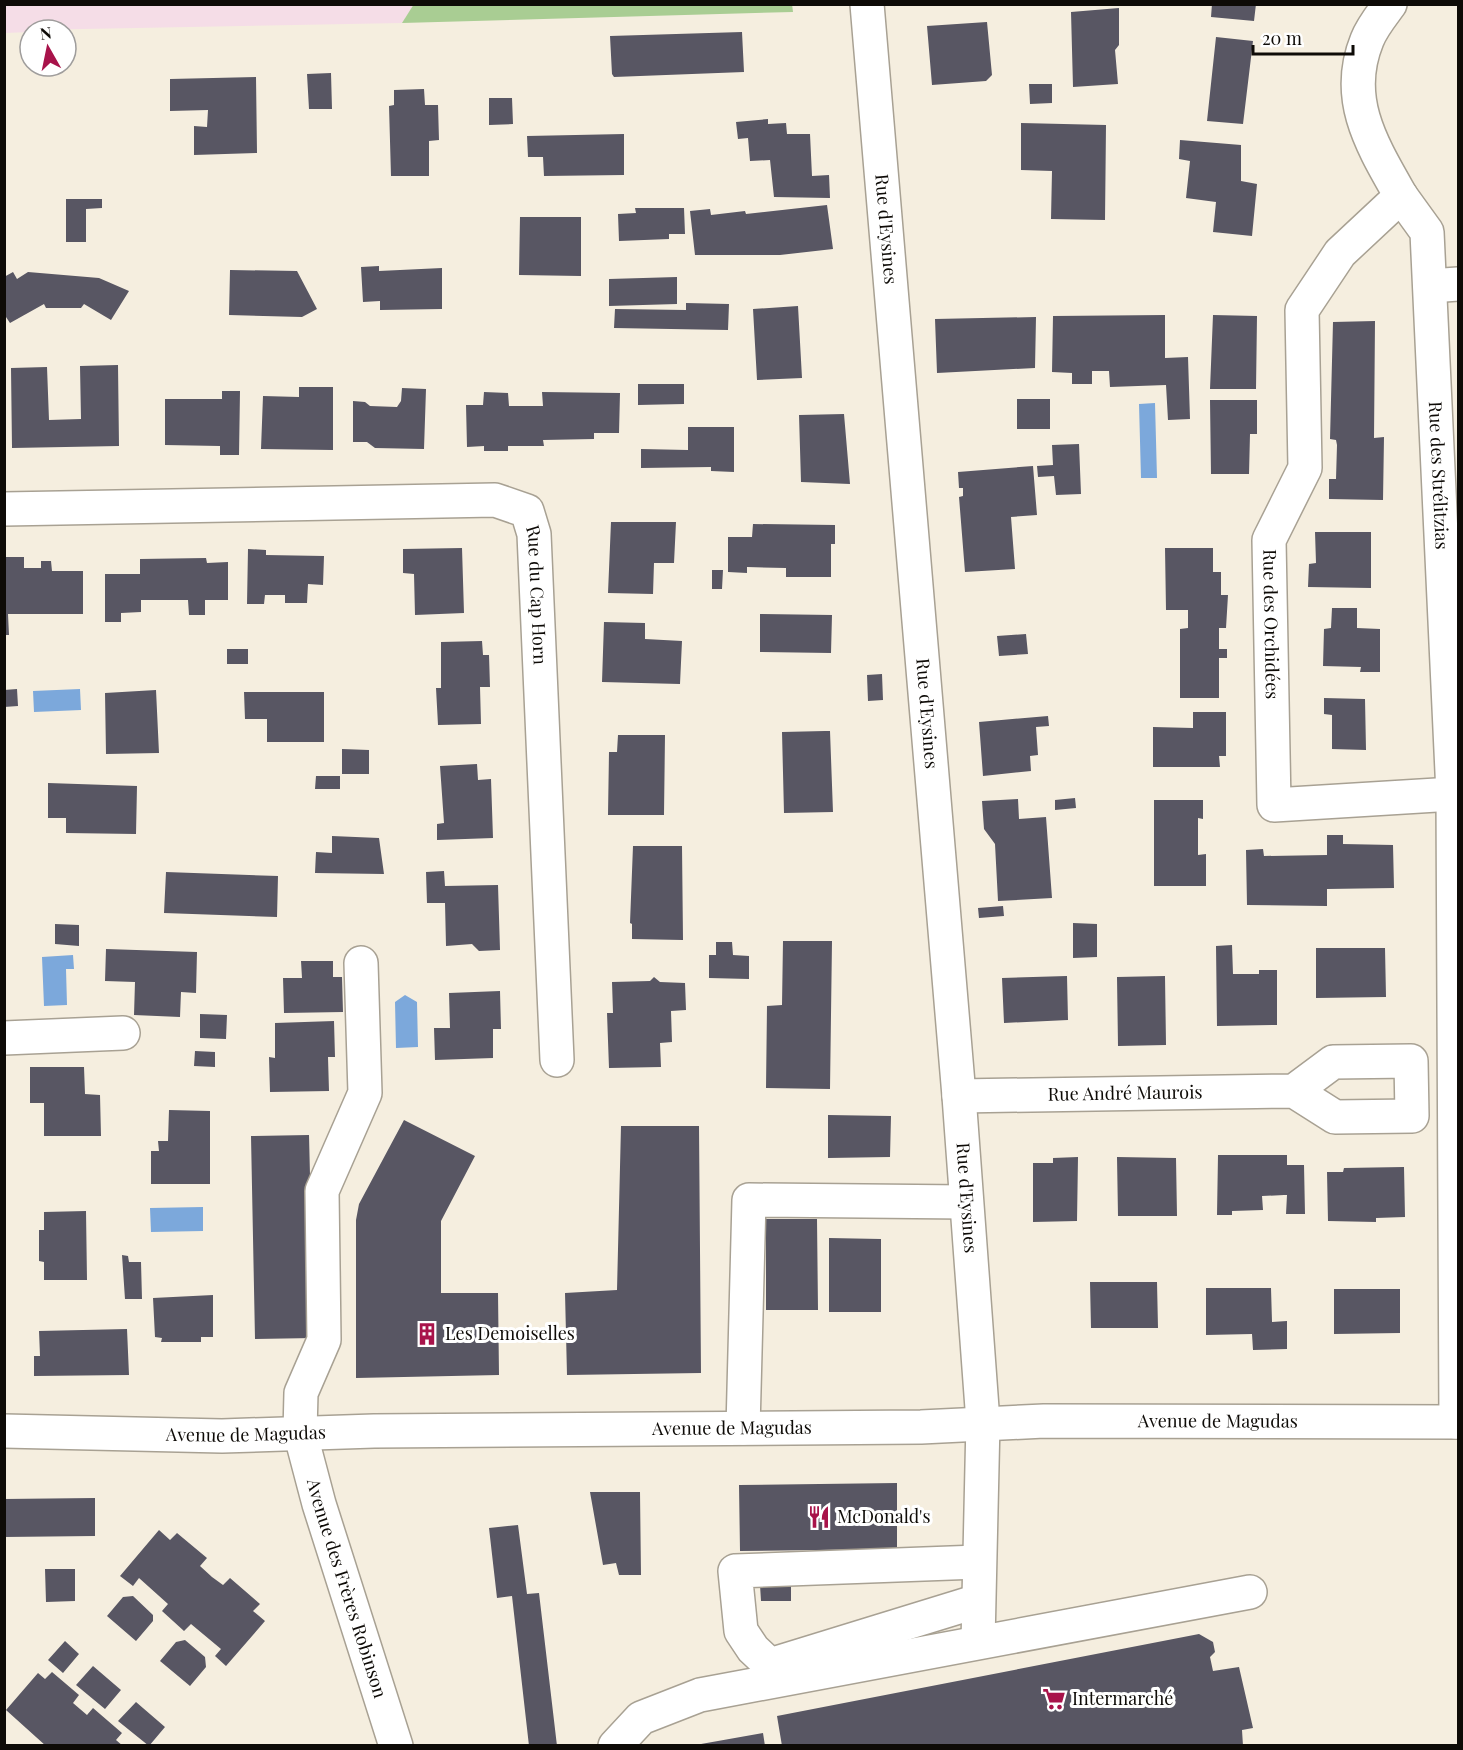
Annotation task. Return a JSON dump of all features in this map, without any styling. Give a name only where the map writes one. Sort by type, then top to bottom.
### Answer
[{"type":"street","name":"Rue d'Eysines","points":[[867,4],[959,1096],[983,1422],[978,1562],[978,1642]]},
{"type":"street","points":[[1390,4],[1367,39],[1356,87],[1369,141],[1401,196]]},
{"type":"street","name":"Rue des Strélitzias","points":[[1401,196],[1427,232],[1444,285],[1453,794],[1457,1422]]},
{"type":"street","name":"Rue des Orchidées","points":[[1401,196],[1340,253],[1302,310],[1305,468],[1269,540],[1274,805],[1453,794]]},
{"type":"street","name":"Rue du Cap Horn","points":[[4,509],[495,500],[527,511],[534,534],[557,1060]]},
{"type":"street","name":"Avenue des Frères Robinson","points":[[362,963],[365,1093],[322,1191],[324,1340],[301,1393],[300,1432],[319,1504],[396,1746]]},
{"type":"street","points":[[4,1038],[123,1033]]},
{"type":"street","name":"Rue André Maurois","points":[[959,1096],[1294,1091]]},
{"type":"street","points":[[743,1428],[749,1200],[966,1202]]},
{"type":"street","name":"Avenue de Magudas","points":[[4,1431],[222,1436],[300,1432],[921,1427],[983,1422],[1457,1422]]},
{"type":"street","points":[[978,1562],[735,1571],[741,1631],[753,1649],[770,1665],[978,1601]]},
{"type":"street","points":[[615,1746],[641,1718],[700,1695],[1250,1592]]},
{"type":"shaded area","points":[[4,5],[414,5],[402,23],[78,29],[78,18],[18,18],[18,32],[5,33]]},
{"type":"green space","points":[[414,4],[792,4],[793,12],[402,23]]},
{"type":"water","points":[[1155,403],[1157,478],[1141,478],[1139,404]]},
{"type":"water","points":[[80,689],[81,710],[34,712],[33,691]]},
{"type":"water","points":[[73,955],[74,969],[66,969],[67,1005],[44,1006],[42,957]]},
{"type":"water","points":[[405,995],[417,1002],[418,1047],[396,1048],[395,1002]]},
{"type":"water","points":[[203,1207],[203,1231],[151,1232],[150,1208]]},
{"type":"building","points":[[1212,4],[1256,4],[1254,21],[1211,17]]},
{"type":"building","points":[[1119,8],[1119,45],[1115,50],[1118,84],[1073,87],[1071,12]]},
{"type":"building","points":[[987,22],[992,75],[986,81],[932,85],[927,26]]},
{"type":"building","points":[[742,32],[744,72],[614,77],[612,74],[610,36]]},
{"type":"building","points":[[1216,37],[1253,41],[1243,124],[1207,121]]},
{"type":"building","points":[[331,73],[332,109],[309,109],[307,74]]},
{"type":"building","points":[[256,77],[257,153],[194,155],[194,126],[207,127],[208,110],[170,111],[170,79]]},
{"type":"building","points":[[1029,84],[1052,84],[1052,103],[1030,104]]},
{"type":"building","points":[[424,89],[425,105],[438,105],[439,140],[429,141],[429,176],[391,176],[389,106],[394,105],[394,90]]},
{"type":"building","points":[[489,98],[512,98],[513,124],[489,125]]},
{"type":"building","points":[[768,119],[768,124],[786,123],[787,134],[810,134],[812,176],[829,175],[830,198],[774,197],[770,160],[750,161],[748,138],[738,139],[736,122]]},
{"type":"building","points":[[1021,123],[1106,125],[1105,220],[1051,219],[1052,171],[1021,170]]},
{"type":"building","points":[[624,134],[624,175],[544,176],[543,157],[528,157],[527,136]]},
{"type":"building","points":[[1180,140],[1241,145],[1241,181],[1257,184],[1252,236],[1213,232],[1216,202],[1186,198],[1190,161],[1179,159]]},
{"type":"building","points":[[66,199],[102,199],[102,208],[86,209],[86,242],[66,242]]},
{"type":"building","points":[[827,205],[833,249],[780,255],[695,255],[690,211],[710,209],[711,215],[745,211],[746,214]]},
{"type":"building","points":[[635,208],[684,208],[685,234],[669,234],[669,239],[619,241],[618,214],[636,213]]},
{"type":"building","points":[[520,217],[581,217],[581,276],[519,275]]},
{"type":"building","points":[[379,266],[379,271],[442,268],[442,309],[380,310],[380,301],[363,302],[361,267]]},
{"type":"building","points":[[230,270],[297,271],[317,309],[302,317],[229,315]]},
{"type":"building","points":[[13,272],[17,279],[28,272],[99,278],[129,291],[111,320],[84,304],[81,308],[46,308],[44,304],[10,323],[4,314],[4,277]]},
{"type":"building","points":[[677,277],[677,304],[609,306],[609,279]]},
{"type":"building","points":[[686,303],[729,304],[728,330],[614,328],[615,309],[686,310]]},
{"type":"building","points":[[798,306],[802,378],[757,380],[753,309]]},
{"type":"building","points":[[1165,315],[1165,358],[1188,357],[1190,419],[1168,420],[1166,385],[1110,387],[1109,371],[1092,371],[1092,384],[1072,384],[1072,373],[1052,372],[1053,316]]},
{"type":"building","points":[[1213,315],[1257,316],[1256,389],[1210,389]]},
{"type":"building","points":[[1036,317],[1035,368],[937,373],[935,319]]},
{"type":"building","points":[[1375,321],[1374,438],[1384,437],[1383,500],[1329,499],[1329,479],[1336,479],[1337,445],[1336,440],[1330,439],[1333,322]]},
{"type":"building","points":[[118,365],[119,446],[12,448],[11,368],[47,367],[49,420],[81,419],[80,366]]},
{"type":"building","points":[[638,384],[684,384],[684,404],[638,405]]},
{"type":"building","points":[[299,387],[333,387],[333,450],[261,449],[263,396],[299,397]]},
{"type":"building","points":[[402,388],[426,389],[424,449],[375,448],[367,442],[353,442],[353,401],[365,402],[370,406],[397,407],[401,401]]},
{"type":"building","points":[[222,391],[240,391],[239,455],[220,455],[220,446],[165,445],[165,399],[222,399]]},
{"type":"building","points":[[484,392],[508,393],[509,406],[543,406],[542,392],[620,393],[619,433],[594,433],[594,439],[543,440],[544,446],[508,446],[508,451],[484,451],[484,446],[467,447],[466,405],[483,405]]},
{"type":"building","points":[[1017,399],[1050,399],[1050,429],[1017,429]]},
{"type":"building","points":[[1210,400],[1257,400],[1257,434],[1250,434],[1249,474],[1211,474]]},
{"type":"building","points":[[844,414],[850,484],[801,482],[799,415]]},
{"type":"building","points":[[688,427],[734,427],[734,472],[711,471],[711,467],[641,468],[641,449],[688,450]]},
{"type":"building","points":[[1079,444],[1081,494],[1056,495],[1054,476],[1038,477],[1037,466],[1053,465],[1052,445]]},
{"type":"building","points":[[1033,466],[1037,515],[1011,517],[1015,569],[965,572],[959,497],[963,496],[963,488],[959,488],[958,472]]},
{"type":"building","points":[[611,522],[676,522],[674,563],[654,563],[653,594],[608,593]]},
{"type":"building","points":[[753,524],[835,525],[835,544],[831,544],[831,577],[786,577],[786,568],[747,567],[747,573],[728,572],[728,537],[752,537]]},
{"type":"building","points":[[1315,532],[1371,532],[1371,588],[1308,587],[1309,564],[1316,563]]},
{"type":"building","points":[[462,548],[464,613],[415,615],[414,574],[403,573],[403,549]]},
{"type":"building","points":[[1165,548],[1213,548],[1213,572],[1221,572],[1221,595],[1228,595],[1226,628],[1219,628],[1219,649],[1227,649],[1227,658],[1219,658],[1219,698],[1180,698],[1180,629],[1188,628],[1188,610],[1166,610]]},
{"type":"building","points":[[248,549],[266,550],[266,555],[324,556],[323,585],[308,584],[307,603],[285,603],[285,595],[265,595],[264,604],[247,604]]},
{"type":"building","points":[[5,557],[24,557],[24,568],[41,568],[41,561],[51,561],[52,571],[83,571],[83,614],[8,614],[9,635],[5,635]]},
{"type":"building","points":[[206,558],[207,563],[228,562],[228,600],[205,600],[205,615],[189,615],[188,600],[141,600],[141,612],[121,613],[121,622],[105,622],[105,574],[140,574],[140,559]]},
{"type":"building","points":[[712,570],[723,570],[722,589],[712,589]]},
{"type":"building","points":[[1332,608],[1357,608],[1357,628],[1380,629],[1380,672],[1360,672],[1361,667],[1323,666],[1324,629],[1331,628]]},
{"type":"building","points":[[760,614],[832,615],[831,653],[760,652]]},
{"type":"building","points":[[604,622],[645,623],[645,639],[682,641],[680,684],[602,682]]},
{"type":"building","points":[[1026,634],[1028,654],[999,656],[997,636]]},
{"type":"building","points":[[482,641],[483,655],[489,655],[490,687],[480,687],[481,724],[438,725],[436,688],[441,688],[441,642]]},
{"type":"building","points":[[227,649],[248,649],[248,664],[227,664]]},
{"type":"building","points":[[882,674],[883,700],[868,701],[867,675]]},
{"type":"building","points":[[17,689],[18,706],[4,707],[4,690]]},
{"type":"building","points":[[156,690],[159,753],[106,754],[105,693]]},
{"type":"building","points":[[244,692],[324,692],[324,742],[267,742],[267,719],[245,719]]},
{"type":"building","points":[[1324,698],[1365,699],[1366,750],[1332,749],[1332,715],[1324,714]]},
{"type":"building","points":[[1193,712],[1226,712],[1226,756],[1219,756],[1220,767],[1153,767],[1153,727],[1193,728]]},
{"type":"building","points":[[1048,716],[1049,726],[1036,727],[1038,755],[1030,756],[1031,771],[983,776],[979,722]]},
{"type":"building","points":[[830,731],[833,812],[784,813],[782,732]]},
{"type":"building","points":[[618,735],[665,735],[664,815],[608,815],[609,752],[617,752]]},
{"type":"building","points":[[342,749],[369,750],[369,774],[342,774]]},
{"type":"building","points":[[477,764],[478,780],[491,779],[493,838],[437,840],[437,824],[444,823],[440,766]]},
{"type":"building","points":[[316,776],[340,776],[340,789],[315,789]]},
{"type":"building","points":[[48,783],[137,786],[136,834],[66,833],[66,818],[48,818]]},
{"type":"building","points":[[1075,798],[1076,808],[1055,810],[1055,800]]},
{"type":"building","points":[[1018,799],[1019,819],[1046,817],[1052,898],[998,901],[995,844],[984,829],[982,801]]},
{"type":"building","points":[[1154,800],[1203,800],[1203,819],[1198,818],[1198,855],[1206,854],[1206,886],[1154,886]]},
{"type":"building","points":[[1327,835],[1343,835],[1343,844],[1393,845],[1394,888],[1327,889],[1327,906],[1247,905],[1246,850],[1263,849],[1264,856],[1327,855]]},
{"type":"building","points":[[332,836],[379,838],[384,874],[315,873],[316,852],[332,853]]},
{"type":"building","points":[[633,846],[682,846],[683,940],[632,939],[632,924],[630,923]]},
{"type":"building","points":[[444,871],[445,886],[498,885],[500,950],[479,951],[472,944],[446,946],[445,903],[427,903],[426,872]]},
{"type":"building","points":[[166,872],[278,876],[277,917],[164,913]]},
{"type":"building","points":[[1003,906],[1004,916],[979,918],[978,908]]},
{"type":"building","points":[[1073,923],[1097,924],[1097,957],[1073,958]]},
{"type":"building","points":[[55,924],[79,925],[79,946],[55,944]]},
{"type":"building","points":[[783,941],[832,941],[830,1089],[766,1088],[767,1006],[782,1005]]},
{"type":"building","points":[[716,942],[732,942],[733,955],[749,956],[749,979],[709,978],[709,955],[716,955]]},
{"type":"building","points":[[1232,945],[1233,974],[1259,974],[1259,970],[1277,970],[1277,1025],[1217,1026],[1216,946]]},
{"type":"building","points":[[1316,948],[1385,948],[1386,997],[1316,998]]},
{"type":"building","points":[[106,949],[197,952],[196,993],[181,992],[180,1017],[134,1015],[135,982],[105,981]]},
{"type":"building","points":[[301,961],[333,961],[333,977],[342,977],[343,1012],[284,1013],[283,978],[302,978]]},
{"type":"building","points":[[1067,976],[1068,1020],[1004,1023],[1002,978]]},
{"type":"building","points":[[1165,976],[1166,1045],[1118,1046],[1117,977]]},
{"type":"building","points":[[654,977],[660,982],[685,983],[686,1010],[671,1011],[672,1042],[660,1043],[661,1067],[609,1068],[607,1013],[613,1013],[612,982],[650,981]]},
{"type":"building","points":[[500,991],[501,1029],[493,1029],[493,1058],[435,1060],[434,1028],[450,1028],[449,993]]},
{"type":"building","points":[[200,1014],[227,1015],[226,1039],[200,1038]]},
{"type":"building","points":[[334,1021],[335,1057],[328,1057],[329,1091],[270,1092],[269,1057],[275,1058],[275,1023]]},
{"type":"building","points":[[195,1051],[215,1052],[215,1067],[194,1066]]},
{"type":"building","points":[[30,1067],[84,1067],[85,1094],[100,1095],[101,1136],[44,1136],[44,1103],[30,1103]]},
{"type":"building","points":[[169,1110],[210,1111],[210,1184],[151,1184],[151,1151],[159,1151],[158,1141],[168,1141]]},
{"type":"building","points":[[828,1115],[891,1116],[890,1157],[828,1158]]},
{"type":"building","name":"Les Demoiselles","points":[[404,1120],[475,1156],[441,1221],[441,1293],[498,1293],[499,1375],[356,1378],[356,1220],[359,1204]]},
{"type":"building","points":[[621,1126],[699,1126],[701,1373],[567,1375],[565,1293],[617,1290]]},
{"type":"building","points":[[309,1135],[314,1338],[255,1339],[251,1136]]},
{"type":"building","points":[[1218,1155],[1287,1155],[1287,1165],[1304,1165],[1305,1214],[1286,1214],[1287,1195],[1284,1195],[1262,1196],[1263,1210],[1232,1211],[1232,1215],[1217,1215]]},
{"type":"building","points":[[1078,1157],[1077,1221],[1033,1222],[1033,1163],[1053,1163],[1053,1158]]},
{"type":"building","points":[[1117,1157],[1176,1158],[1177,1216],[1118,1216]]},
{"type":"building","points":[[1404,1167],[1405,1217],[1376,1218],[1376,1222],[1328,1221],[1327,1172],[1343,1172],[1344,1168]]},
{"type":"building","points":[[86,1211],[87,1280],[44,1280],[44,1262],[39,1261],[39,1230],[44,1230],[44,1212]]},
{"type":"building","points":[[766,1219],[817,1219],[818,1310],[766,1310]]},
{"type":"building","points":[[829,1238],[881,1239],[881,1312],[829,1312]]},
{"type":"building","points":[[122,1255],[128,1256],[129,1262],[141,1262],[142,1299],[125,1299]]},
{"type":"building","points":[[1090,1282],[1157,1282],[1158,1328],[1091,1328]]},
{"type":"building","points":[[1206,1288],[1271,1288],[1272,1322],[1287,1321],[1287,1349],[1253,1350],[1252,1334],[1206,1335]]},
{"type":"building","points":[[1334,1289],[1400,1289],[1400,1333],[1334,1334]]},
{"type":"building","points":[[213,1295],[213,1337],[201,1337],[201,1342],[161,1342],[162,1338],[155,1337],[153,1298]]},
{"type":"building","points":[[127,1329],[129,1375],[34,1376],[34,1356],[40,1356],[39,1331]]},
{"type":"building","name":"McDonald's","points":[[897,1483],[897,1549],[740,1551],[739,1485]]},
{"type":"building","points":[[590,1492],[640,1492],[641,1575],[619,1575],[616,1563],[603,1565]]},
{"type":"building","points":[[95,1498],[95,1536],[4,1537],[4,1499]]},
{"type":"building","points":[[518,1525],[527,1594],[539,1593],[557,1746],[529,1746],[512,1596],[497,1598],[489,1528]]},
{"type":"building","points":[[159,1530],[170,1540],[177,1533],[207,1558],[200,1566],[212,1577],[223,1585],[230,1578],[260,1604],[253,1611],[265,1621],[226,1666],[215,1656],[221,1649],[191,1624],[184,1631],[162,1611],[168,1604],[139,1578],[133,1586],[120,1576]]},
{"type":"building","points":[[45,1569],[75,1569],[75,1601],[46,1602]]},
{"type":"building","points":[[760,1585],[791,1585],[791,1601],[761,1601]]},
{"type":"building","points":[[133,1596],[153,1615],[153,1621],[136,1641],[107,1616],[123,1597]]},
{"type":"building","name":"Intermarché","points":[[1199,1634],[1213,1642],[1215,1652],[1210,1657],[1213,1671],[1239,1667],[1253,1728],[1242,1730],[1243,1746],[782,1746],[777,1716]]},
{"type":"building","points":[[185,1640],[205,1657],[206,1667],[190,1686],[160,1661],[176,1642]]},
{"type":"building","points":[[65,1641],[79,1654],[63,1673],[48,1660]]},
{"type":"building","points":[[93,1666],[121,1690],[105,1709],[76,1685]]},
{"type":"building","points":[[52,1672],[79,1695],[73,1703],[87,1715],[93,1708],[122,1733],[116,1740],[123,1746],[46,1746],[6,1710],[38,1673],[45,1679]]},
{"type":"building","points":[[136,1702],[165,1727],[149,1746],[118,1721]]},
{"type":"building","points":[[763,1733],[765,1746],[701,1746],[701,1744]]},
{"type":"place","name":"Les Demoiselles","points":[[427,1334]]},
{"type":"place","name":"McDonald's","points":[[819,1517]]},
{"type":"place","name":"Intermarché","points":[[1054,1699]]}]
